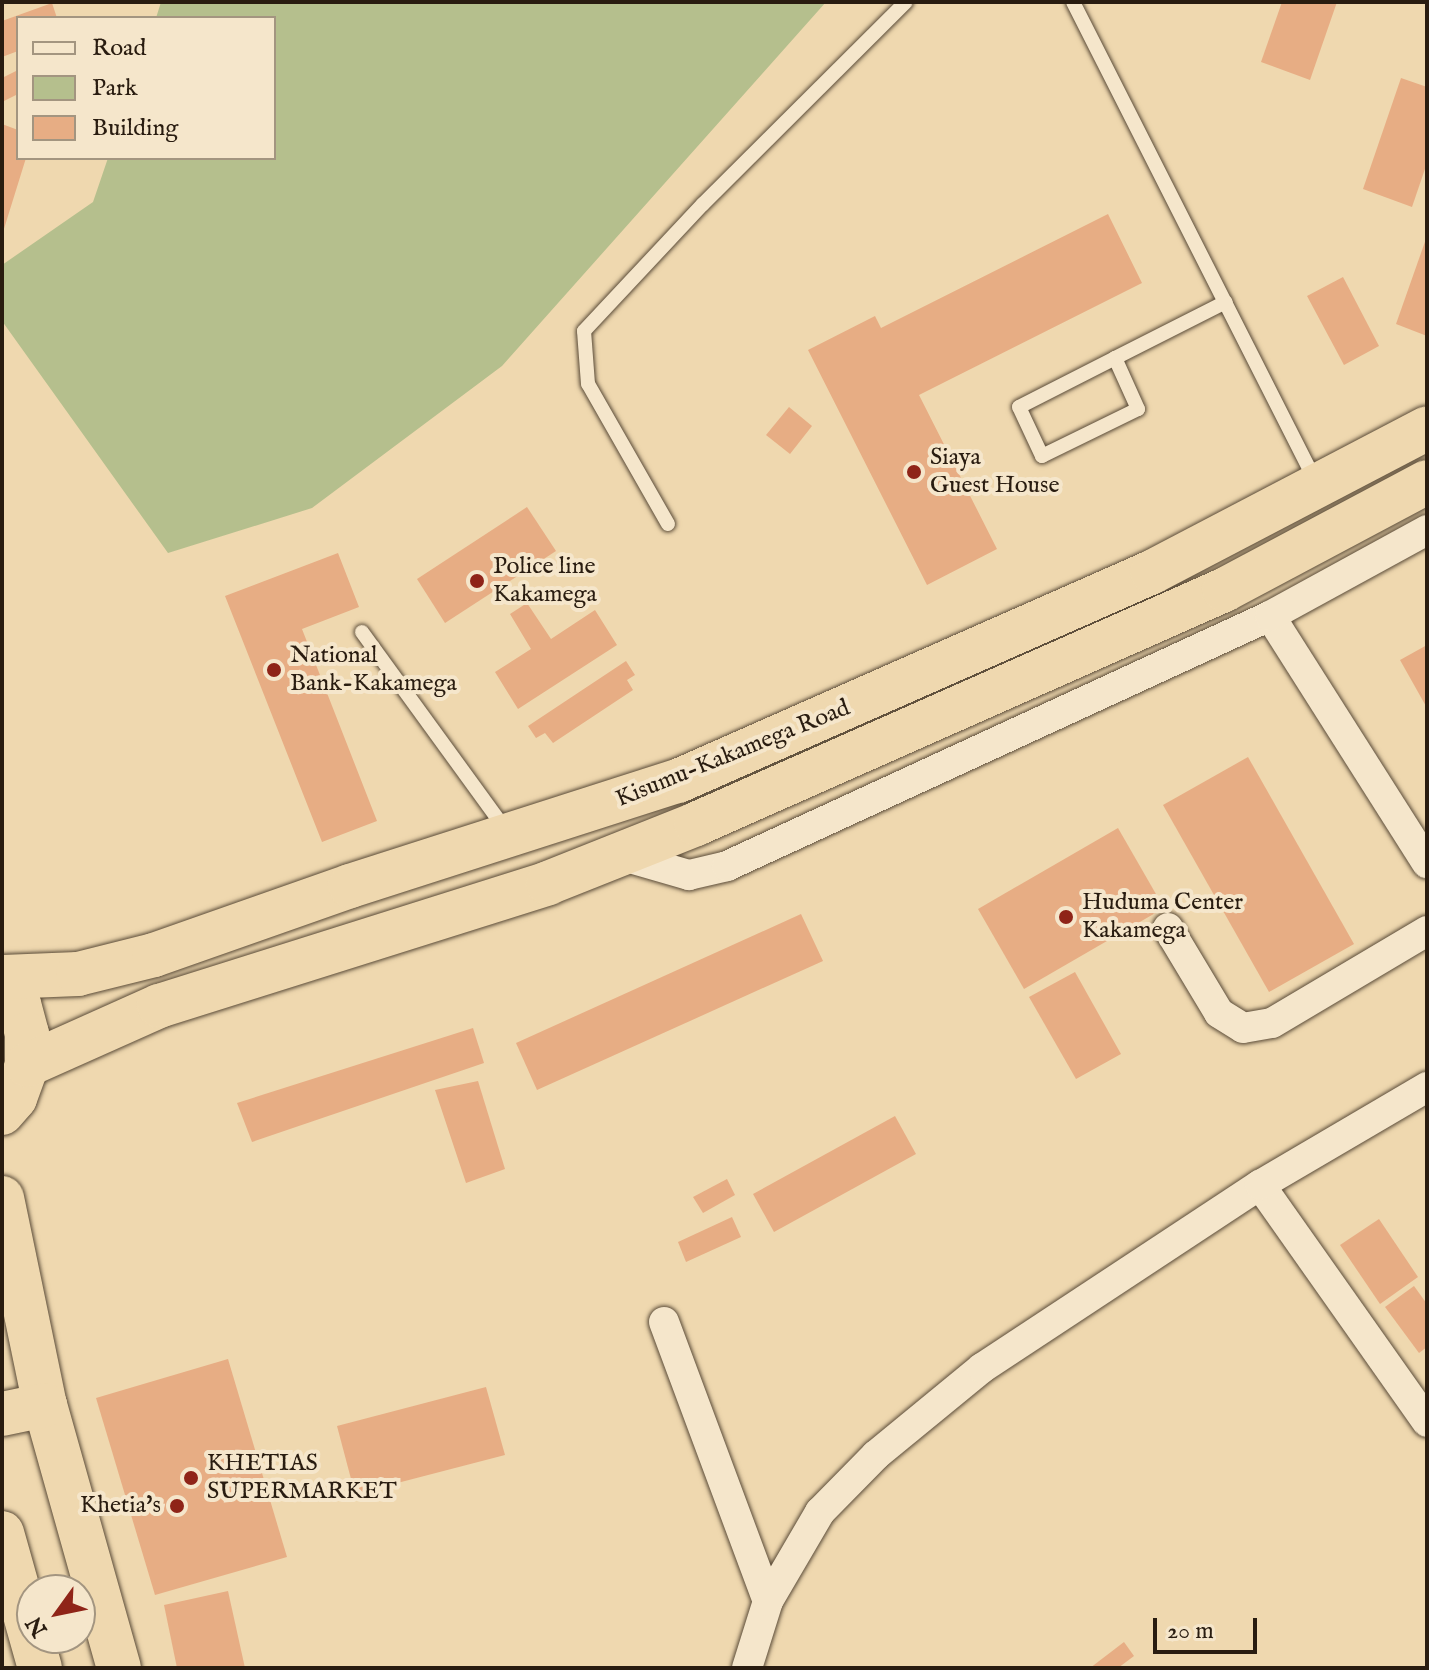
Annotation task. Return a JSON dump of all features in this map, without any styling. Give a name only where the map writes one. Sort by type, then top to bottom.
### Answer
[{"type":"highway","name":"Kisumu-Kakamega Road","points":[[2,977],[78,974],[154,955],[350,886],[511,837],[706,769],[1138,578],[1319,487],[1427,428]]},
{"type":"highway","name":"Kisumu-Kakamega Road","points":[[27,1065],[159,1006],[548,883],[620,855],[1224,590],[1427,482]]},
{"type":"highway","points":[[2,977],[19,1004],[27,1034],[27,1065],[15,1098],[2,1113]]},
{"type":"highway","points":[[2,1198],[45,1405],[119,1668]]},
{"type":"highway","points":[[2,1414],[45,1405]]},
{"type":"highway","points":[[2,1533],[40,1668]]},
{"type":"street","points":[[620,855],[689,875],[727,866],[1270,616],[1427,530]]},
{"type":"street","points":[[1270,616],[1427,863]]},
{"type":"street","points":[[1168,928],[1219,1013],[1243,1028],[1272,1023],[1427,931]]},
{"type":"street","points":[[747,1668],[768,1601],[820,1512],[876,1455],[982,1368],[1260,1185],[1427,1087]]},
{"type":"street","points":[[1260,1185],[1427,1422]]},
{"type":"street","points":[[664,1322],[768,1601]]},
{"type":"lane","points":[[668,524],[588,384],[584,331],[693,214],[906,2]]},
{"type":"lane","points":[[1073,2],[1319,487]]},
{"type":"lane","points":[[1115,358],[1138,409],[1042,456],[1019,407],[1115,358],[1226,302]]},
{"type":"lane","points":[[362,632],[511,837]]},
{"type":"green space","points":[[161,2],[826,2],[502,366],[312,508],[168,553],[2,321],[2,265],[93,202],[107,160],[276,160],[276,16],[157,16]]},
{"type":"building","points":[[1282,2],[1337,2],[1310,80],[1261,62]]},
{"type":"building","points":[[52,3],[56,16],[16,16],[16,52],[2,57],[2,21]]},
{"type":"building","points":[[16,71],[16,95],[2,102],[2,78]]},
{"type":"building","points":[[1401,78],[1427,87],[1427,163],[1412,207],[1363,189]]},
{"type":"building","points":[[2,124],[16,129],[16,160],[25,160],[3,232]]},
{"type":"building","name":"Siaya Guest House","points":[[1108,214],[1142,283],[919,395],[997,549],[927,585],[808,350],[875,316],[881,328]]},
{"type":"building","points":[[1427,236],[1427,336],[1396,324]]},
{"type":"building","points":[[1343,277],[1379,346],[1344,365],[1307,296]]},
{"type":"building","points":[[789,407],[812,426],[790,454],[766,435]]},
{"type":"building","points":[[527,507],[556,551],[445,623],[417,579]]},
{"type":"building","points":[[338,553],[359,607],[302,629],[377,821],[322,842],[225,596]]},
{"type":"building","points":[[527,603],[551,639],[595,610],[617,645],[518,709],[495,672],[531,649],[510,614]]},
{"type":"building","points":[[1427,645],[1427,708],[1400,660]]},
{"type":"building","points":[[626,661],[635,675],[627,680],[633,690],[553,743],[545,733],[536,738],[528,726]]},
{"type":"building","points":[[1248,757],[1354,944],[1269,992],[1163,805]]},
{"type":"building","points":[[1118,828],[1164,908],[1024,989],[978,909]]},
{"type":"building","points":[[801,914],[823,961],[537,1090],[516,1043]]},
{"type":"building","points":[[1075,972],[1121,1054],[1076,1079],[1029,997]]},
{"type":"building","points":[[473,1028],[484,1063],[252,1142],[237,1103]]},
{"type":"building","points":[[478,1081],[505,1169],[466,1183],[435,1090]]},
{"type":"building","points":[[895,1116],[916,1154],[774,1232],[753,1194]]},
{"type":"building","points":[[727,1179],[735,1195],[703,1213],[693,1197]]},
{"type":"building","points":[[732,1217],[741,1237],[686,1262],[678,1242]]},
{"type":"building","points":[[1379,1219],[1418,1277],[1380,1304],[1340,1245]]},
{"type":"building","points":[[1414,1286],[1427,1304],[1427,1347],[1419,1353],[1385,1307]]},
{"type":"building","name":"KHETIAS SUPERMARKET","points":[[228,1359],[287,1557],[155,1595],[96,1398]]},
{"type":"building","points":[[486,1387],[505,1455],[355,1494],[337,1426]]},
{"type":"building","points":[[228,1591],[245,1668],[177,1668],[164,1605]]},
{"type":"building","points":[[1124,1642],[1134,1656],[1118,1668],[1090,1668]]},
{"type":"place","name":"Siaya Guest House","points":[[914,472]]},
{"type":"place","name":"Police line Kakamega","points":[[477,581]]},
{"type":"place","name":"National Bank-Kakamega","points":[[274,670]]},
{"type":"place","name":"Huduma Center Kakamega","points":[[1066,917]]},
{"type":"place","name":"KHETIAS SUPERMARKET","points":[[191,1478]]},
{"type":"place","name":"Khetia's","points":[[177,1506]]}]
